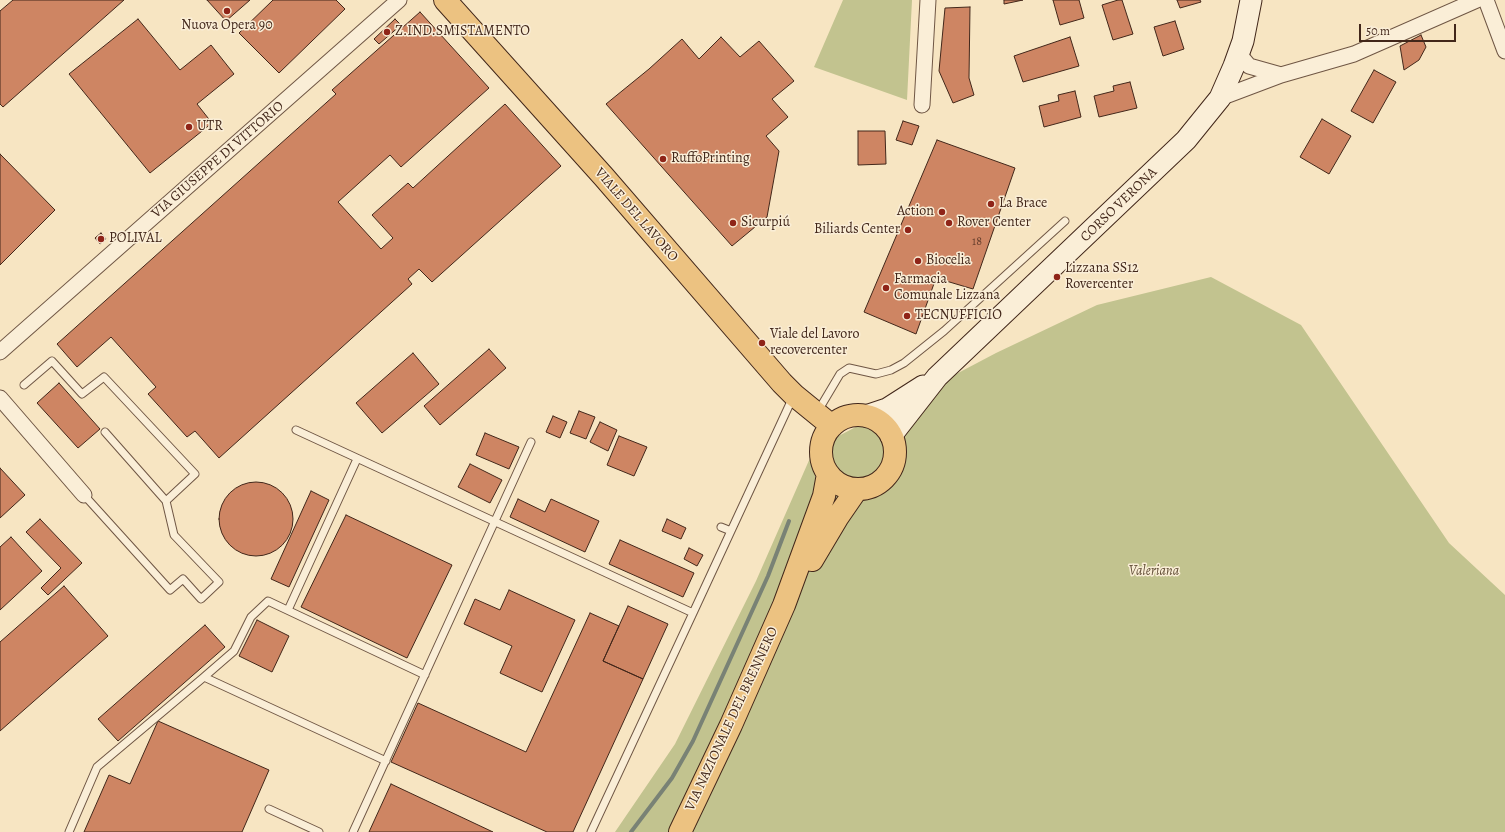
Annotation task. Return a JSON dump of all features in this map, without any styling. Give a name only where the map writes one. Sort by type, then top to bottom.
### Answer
[{"type":"main road","name":"VIALE DEL LAVORO","points":[[445,0],[604,177],[794,395],[824,420]]},
{"type":"main road","name":"CORSO VERONA","points":[[937,377],[1186,140],[1220,98],[1241,62],[1251,0]]},
{"type":"main road","points":[[866,416],[881,423],[891,436],[894,448],[894,460],[889,472],[880,481],[869,487],[857,489],[846,487],[836,482],[828,474],[822,462],[821,449],[824,436],[824,420],[866,416],[887,409],[937,377]]},
{"type":"main road","points":[[891,436],[937,377]]},
{"type":"main road","name":"VIA NAZIONALE DEL BRENNERO","points":[[680,832],[731,725],[784,605],[822,502],[828,474]]},
{"type":"main road","name":"VIA NAZIONALE DEL BRENNERO","points":[[784,605],[837,518],[857,489]]},
{"type":"street","name":"VIA GIUSEPPE DI VITTORIO","points":[[0,352],[400,0]]},
{"type":"street","points":[[922,105],[928,0]]},
{"type":"street","points":[[1220,98],[1281,76],[1354,54],[1477,0]]},
{"type":"street","points":[[1486,0],[1505,50]]},
{"type":"street","points":[[1254,85],[1242,80],[1241,62],[1281,76]]},
{"type":"street","points":[[0,398],[84,495]]},
{"type":"lane","points":[[824,420],[840,374],[849,368],[876,374],[891,370],[904,363],[944,331],[1065,221]]},
{"type":"lane","points":[[24,385],[52,361],[82,394],[104,378],[195,474],[166,501]]},
{"type":"lane","points":[[591,832],[794,395]]},
{"type":"lane","points":[[296,430],[693,613]]},
{"type":"lane","points":[[84,495],[170,590],[183,579],[201,599],[219,582],[174,536],[166,501],[105,432]]},
{"type":"lane","points":[[353,832],[531,442]]},
{"type":"lane","points":[[288,610],[358,458]]},
{"type":"lane","points":[[721,527],[731,531]]},
{"type":"lane","points":[[69,832],[97,767],[234,651],[251,616],[268,601],[425,675]]},
{"type":"lane","points":[[204,677],[386,761]]},
{"type":"lane","points":[[268,809],[319,832]]},
{"type":"green space","points":[[843,0],[912,0],[907,100],[814,67]]},
{"type":"green space","name":"Valeriana","points":[[1211,277],[1301,325],[1449,543],[1505,595],[1505,832],[615,832],[675,744],[756,581],[814,449],[996,353],[1097,305]]},
{"type":"building","points":[[13,0],[124,0],[3,107],[0,104],[0,11]]},
{"type":"building","name":"Nuova Opera 90","points":[[207,0],[250,0],[226,21]]},
{"type":"building","points":[[273,0],[336,0],[345,9],[279,73],[239,33]]},
{"type":"building","points":[[1004,0],[1023,0],[1004,4]]},
{"type":"building","points":[[1053,0],[1079,0],[1084,18],[1060,25]]},
{"type":"building","points":[[1122,0],[1133,34],[1113,40],[1102,5]]},
{"type":"building","points":[[1177,0],[1200,0],[1201,2],[1180,8]]},
{"type":"building","points":[[970,7],[969,78],[974,95],[953,103],[939,71],[945,8]]},
{"type":"building","points":[[420,12],[489,88],[401,167],[390,155],[338,202],[381,249],[393,238],[372,215],[408,183],[413,188],[505,104],[561,166],[432,282],[419,269],[408,279],[412,284],[219,458],[195,431],[187,437],[148,394],[156,387],[111,337],[77,367],[57,344],[336,94],[332,90]]},
{"type":"building","points":[[138,19],[180,70],[211,45],[234,74],[197,104],[212,123],[150,173],[69,74]]},
{"type":"building","name":"Z.IND.SMISTAMENTO","points":[[395,19],[401,25],[379,44],[374,39]]},
{"type":"building","points":[[1175,21],[1184,49],[1163,56],[1154,27]]},
{"type":"building","points":[[1421,35],[1426,47],[1419,60],[1404,70],[1400,46]]},
{"type":"building","points":[[721,37],[740,57],[759,41],[794,81],[772,99],[788,117],[766,136],[779,151],[767,217],[732,246],[606,104],[649,69],[682,39],[699,59]]},
{"type":"building","points":[[1070,37],[1079,66],[1023,82],[1014,56]]},
{"type":"building","points":[[1374,70],[1396,82],[1373,123],[1351,111]]},
{"type":"building","points":[[1130,82],[1137,108],[1099,117],[1094,96],[1114,91],[1113,86]]},
{"type":"building","points":[[1075,91],[1081,117],[1044,127],[1039,106],[1059,101],[1058,95]]},
{"type":"building","points":[[1322,119],[1351,136],[1329,174],[1300,157]]},
{"type":"building","points":[[903,121],[919,126],[912,145],[896,140]]},
{"type":"building","points":[[858,131],[885,131],[886,164],[858,165]]},
{"type":"building","name":"Rover Center","points":[[937,140],[1015,168],[973,289],[936,278],[916,334],[864,312]]},
{"type":"building","points":[[0,154],[55,210],[0,265]]},
{"type":"building","name":"POLIVAL","points":[[101,233],[106,239],[100,244],[95,238]]},
{"type":"building","points":[[489,349],[506,368],[440,425],[424,406]]},
{"type":"building","points":[[413,353],[439,384],[382,433],[356,403]]},
{"type":"building","points":[[59,383],[100,429],[78,448],[37,403]]},
{"type":"building","points":[[579,411],[595,417],[586,439],[570,433]]},
{"type":"building","points":[[553,416],[567,422],[560,438],[546,432]]},
{"type":"building","points":[[600,422],[617,430],[608,451],[590,442]]},
{"type":"building","points":[[485,433],[519,447],[509,469],[476,455]]},
{"type":"building","points":[[619,436],[647,447],[634,476],[607,465]]},
{"type":"building","points":[[470,464],[502,480],[490,503],[458,487]]},
{"type":"building","points":[[0,468],[25,495],[0,518]]},
{"type":"building","points":[[256,482],[270,485],[282,493],[290,505],[293,519],[290,533],[282,545],[270,553],[256,556],[242,553],[230,545],[222,533],[219,519],[222,505],[230,493],[242,485]]},
{"type":"building","points":[[311,491],[329,500],[289,587],[271,579]]},
{"type":"building","points":[[518,499],[545,512],[551,499],[599,521],[585,552],[510,517]]},
{"type":"building","points":[[346,515],[452,565],[407,658],[301,607]]},
{"type":"building","points":[[40,519],[82,563],[48,595],[41,588],[61,568],[26,532]]},
{"type":"building","points":[[667,519],[686,528],[681,539],[662,531]]},
{"type":"building","points":[[11,537],[42,571],[0,610],[0,547]]},
{"type":"building","points":[[620,540],[694,573],[683,597],[609,564]]},
{"type":"building","points":[[689,548],[703,555],[697,566],[684,559]]},
{"type":"building","points":[[64,586],[108,636],[0,731],[0,642]]},
{"type":"building","points":[[509,590],[575,620],[542,692],[500,673],[512,646],[464,624],[475,599],[500,610]]},
{"type":"building","points":[[628,606],[668,624],[643,679],[603,661]]},
{"type":"building","points":[[590,613],[619,626],[603,661],[643,679],[573,832],[547,832],[391,762],[418,703],[526,752]]},
{"type":"building","points":[[257,620],[289,636],[272,672],[239,656]]},
{"type":"building","points":[[205,625],[225,647],[118,741],[98,719]]},
{"type":"building","points":[[158,721],[269,770],[242,832],[84,832],[109,775],[130,784]]},
{"type":"building","points":[[391,784],[493,832],[369,832]]},
{"type":"waterway","points":[[631,832],[672,778],[693,741],[768,576],[789,521]]},
{"type":"place","name":"Nuova Opera 90","points":[[227,11]]},
{"type":"place","name":"Z.IND.SMISTAMENTO","points":[[387,32]]},
{"type":"place","name":"UTR","points":[[189,127]]},
{"type":"place","name":"RuffoPrinting","points":[[663,159]]},
{"type":"place","name":"La Brace","points":[[991,204]]},
{"type":"place","name":"Action","points":[[942,212]]},
{"type":"place","name":"Sicurpiú","points":[[733,223]]},
{"type":"place","name":"Rover Center","points":[[949,223]]},
{"type":"place","name":"Biliards Center","points":[[908,230]]},
{"type":"place","name":"POLIVAL","points":[[101,239]]},
{"type":"place","name":"Biocelia","points":[[918,261]]},
{"type":"place","name":"Lizzana SS12 Rovercenter","points":[[1057,277]]},
{"type":"place","name":"Farmacia Comunale Lizzana","points":[[886,288]]},
{"type":"place","name":"TECNUFFICIO","points":[[907,316]]},
{"type":"place","name":"Viale del Lavoro recovercenter","points":[[762,343]]}]
